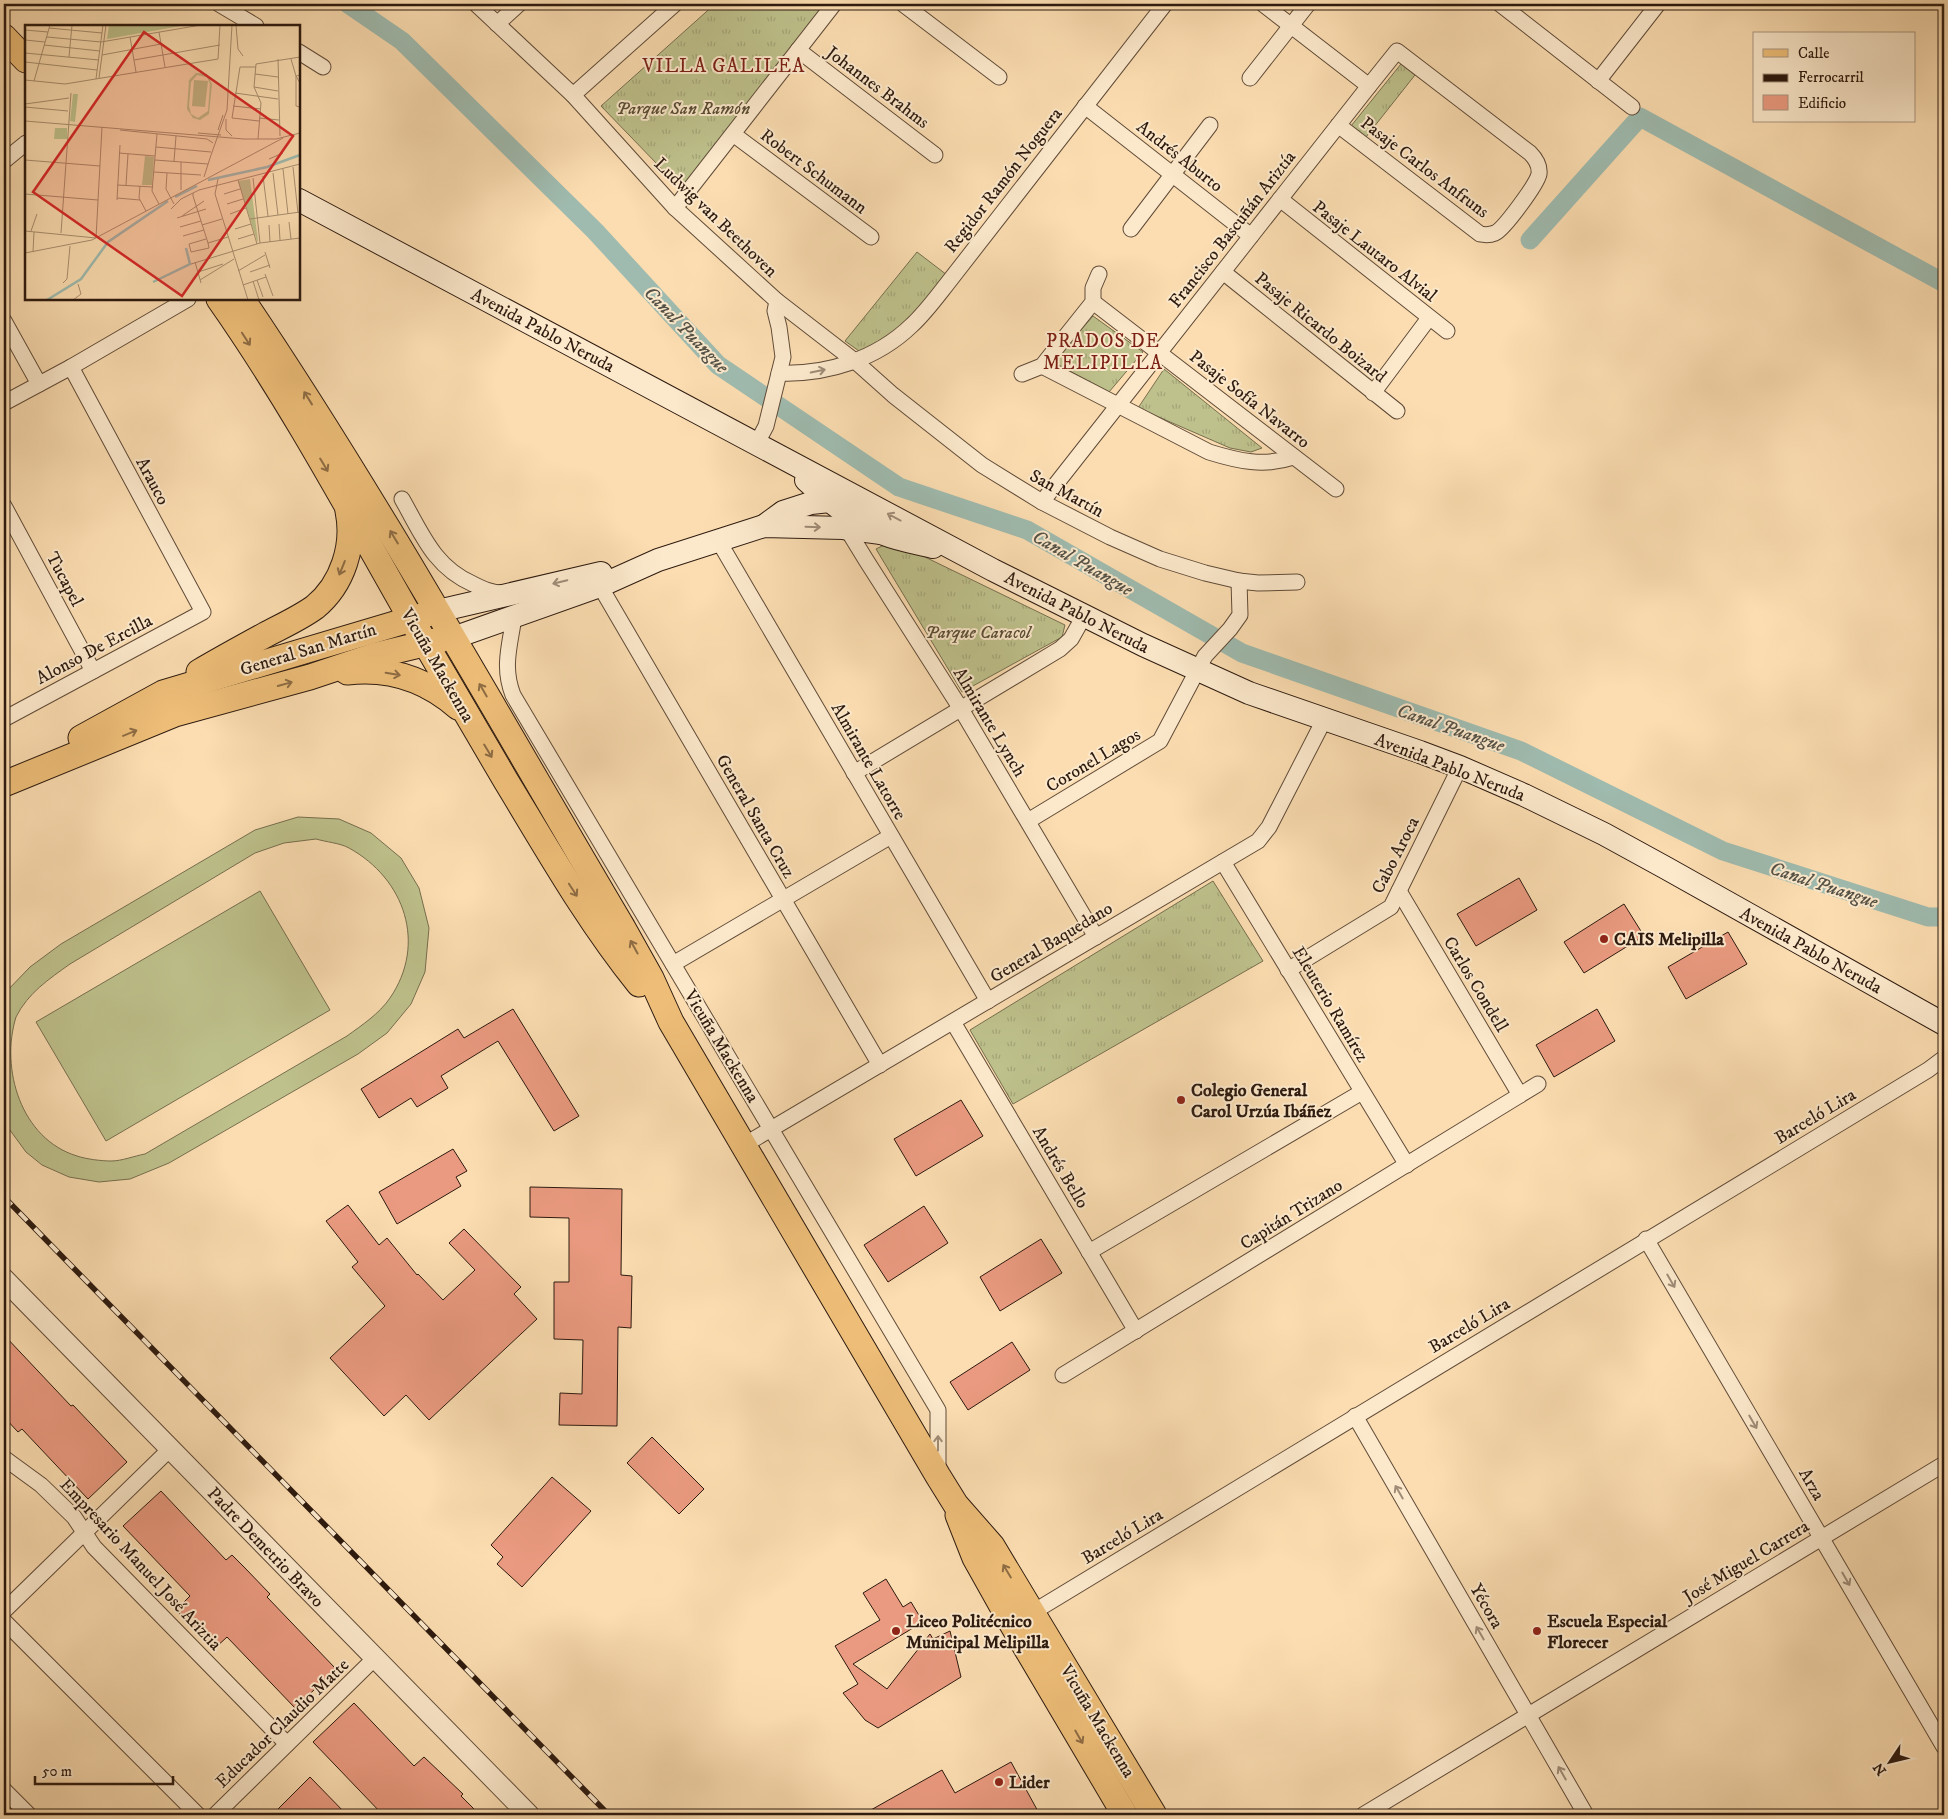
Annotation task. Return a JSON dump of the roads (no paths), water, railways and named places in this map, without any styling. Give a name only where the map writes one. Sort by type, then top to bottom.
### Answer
[{"type":"main road","points":[[4,20],[25,34]]},
{"type":"main road","points":[[4,37],[25,59]]},
{"type":"main road","name":"Avenida Pablo Neruda","points":[[300,201],[756,443],[793,467],[870,504],[1084,616],[1201,663],[1249,693],[1460,767],[1524,795],[1604,834],[1944,1024]]},
{"type":"main road","name":"Vicuña Mackenna","points":[[220,300],[281,393],[468,717],[553,859],[595,924],[631,974],[671,1022]]},
{"type":"main road","name":"Vicuña Mackenna","points":[[243,300],[306,395],[438,611],[623,928],[651,978],[671,1022],[938,1476],[956,1505],[992,1546],[1022,1619],[1125,1815]]},
{"type":"main road","points":[[783,512],[789,506],[797,491],[793,467]]},
{"type":"main road","name":"Avenida Pablo Neruda","points":[[793,467],[830,500],[881,533],[968,556]]},
{"type":"main road","name":"General San Martín","points":[[764,526],[783,512],[810,503],[830,500],[856,501],[870,504]]},
{"type":"main road","points":[[163,693],[305,613],[324,597],[339,576],[348,549],[350,526],[346,503]]},
{"type":"main road","name":"General San Martín","points":[[4,784],[175,714],[310,677],[373,656],[453,638],[600,586],[658,560],[764,526],[848,529],[881,533]]},
{"type":"main road","name":"General San Martín","points":[[4,780],[163,693],[411,618],[512,592],[658,560]]},
{"type":"main road","points":[[310,677],[372,671],[399,674],[431,687],[468,717]]},
{"type":"main road","name":"Vicuña Mackenna","points":[[1022,1619],[1154,1815]]},
{"type":"street","points":[[219,4],[254,25]]},
{"type":"street","name":"Ludwig van Beethoven","points":[[476,4],[573,95],[675,208],[777,300],[856,362]]},
{"type":"street","points":[[497,24],[519,4]]},
{"type":"street","points":[[573,95],[675,4]]},
{"type":"street","points":[[675,208],[834,4]]},
{"type":"street","points":[[903,4],[999,77]]},
{"type":"street","name":"Regidor Ramón Noguera","points":[[779,373],[802,374],[856,362],[897,338],[922,315],[1165,4]]},
{"type":"street","points":[[1263,4],[1369,86]]},
{"type":"street","points":[[1250,78],[1308,4]]},
{"type":"street","points":[[1500,4],[1632,107]]},
{"type":"street","points":[[1598,81],[1658,4]]},
{"type":"street","name":"Johannes Brahms","points":[[798,50],[935,155]]},
{"type":"street","name":"Francisco Bascuñán Ariztía","points":[[1042,502],[1397,51],[1534,157],[1539,167],[1536,182],[1501,230],[1491,234]]},
{"type":"street","points":[[300,53],[323,67]]},
{"type":"street","name":"Andrés Aburto","points":[[1085,106],[1251,236]]},
{"type":"street","points":[[1131,229],[1210,125]]},
{"type":"street","name":"Pasaje Carlos Anfruns","points":[[1338,125],[1474,230],[1480,234],[1491,234]]},
{"type":"street","name":"Robert Schumann","points":[[734,134],[871,237]]},
{"type":"street","points":[[4,161],[25,144]]},
{"type":"street","name":"Pasaje Lautaro Alvial","points":[[1280,200],[1447,332]]},
{"type":"street","name":"Pasaje Ricardo Boizard","points":[[1223,272],[1397,411]]},
{"type":"street","points":[[1022,374],[1042,366],[1093,302],[1093,288],[1100,274]]},
{"type":"street","points":[[4,403],[71,367],[186,300]]},
{"type":"street","points":[[756,443],[766,426],[783,357],[775,311],[777,300]]},
{"type":"street","name":"Pasaje Sofía Navarro","points":[[1093,302],[1336,489]]},
{"type":"street","points":[[1374,393],[1429,318]]},
{"type":"street","points":[[4,321],[39,384]]},
{"type":"street","name":"San Martín","points":[[856,362],[963,451],[1002,479],[1110,537],[1160,559],[1205,573],[1240,588],[1258,583],[1297,582]]},
{"type":"street","points":[[1042,366],[1192,444],[1228,458],[1262,463],[1294,457]]},
{"type":"street","name":"Arauco","points":[[71,367],[203,612]]},
{"type":"street","points":[[402,499],[436,557],[448,569],[465,580],[492,593],[512,592]]},
{"type":"street","name":"Tucapel","points":[[4,506],[93,671]]},
{"type":"street","name":"Almirante Lynch","points":[[848,529],[961,708],[1096,937]]},
{"type":"street","name":"Almirante Latorre","points":[[718,540],[988,1001]]},
{"type":"street","name":"General Santa Cruz","points":[[600,586],[880,1065]]},
{"type":"street","name":"Coronel Lagos","points":[[1028,821],[1156,744],[1166,732],[1201,663],[1240,615],[1240,588]]},
{"type":"street","name":"Alonso De Ercilla","points":[[4,719],[203,612]]},
{"type":"street","name":"Vicuña Mackenna","points":[[514,616],[507,664],[509,684],[513,695],[938,1410],[938,1476]]},
{"type":"street","points":[[854,773],[1060,649],[1070,639],[1084,616]]},
{"type":"street","name":"General Baquedano","points":[[744,1145],[1258,841],[1266,832],[1324,720]]},
{"type":"street","name":"Cabo Aroca","points":[[1288,970],[1391,907],[1460,767]]},
{"type":"street","points":[[673,964],[891,836]]},
{"type":"street","name":"Eleuterio Ramírez","points":[[1223,862],[1407,1165]]},
{"type":"street","name":"Carlos Condell","points":[[1399,891],[1520,1095]]},
{"type":"street","name":"Andrés Bello","points":[[953,1022],[1136,1331]]},
{"type":"street","name":"Barceló Lira","points":[[1022,1619],[1928,1070],[1944,1058]]},
{"type":"street","name":"Capitán Trizano","points":[[1063,1376],[1538,1084]]},
{"type":"street","points":[[1089,1252],[1362,1092]]},
{"type":"street","name":"Arza","points":[[1646,1240],[1944,1747]]},
{"type":"street","name":"Padre Demetrio Bravo","points":[[4,1279],[529,1815]]},
{"type":"street","name":"Yécora","points":[[1355,1416],[1586,1815]]},
{"type":"street","points":[[4,1611],[170,1449]]},
{"type":"street","name":"Empresario Manuel José Ariztia","points":[[4,1458],[41,1485],[74,1517],[94,1547],[287,1744]]},
{"type":"street","name":"José Miguel Carrera","points":[[1363,1815],[1944,1464]]},
{"type":"street","points":[[4,1621],[198,1815]]},
{"type":"street","name":"Educador Claudio Matte","points":[[215,1815],[375,1658]]},
{"type":"street","points":[[4,1790],[29,1815]]},
{"type":"waterway","name":"Canal Puangue","points":[[348,4],[402,41],[595,231],[718,365],[899,487],[1027,530],[1242,653],[1521,751],[1723,851],[1928,917],[1944,917]]},
{"type":"waterway","points":[[1530,240],[1640,117],[1944,283]]},
{"type":"railway","points":[[4,1197],[609,1815]]},
{"type":"place","name":"CAIS Melipilla","points":[[1604,939]]},
{"type":"place","name":"Colegio General Carol Urzúa Ibáñez","points":[[1181,1100]]},
{"type":"place","name":"Liceo Politécnico Municipal Melipilla","points":[[896,1631]]},
{"type":"place","name":"Escuela Especial Florecer","points":[[1537,1631]]},
{"type":"place","name":"Lider","points":[[999,1782]]},
{"type":"district","name":"VILLA GALILEA","points":[[724,65]]},
{"type":"district","name":"PRADOS DE MELIPILLA","points":[[1103,351]]},
{"type":"park label","name":"Parque San Ramón","points":[[683,108]]},
{"type":"park label","name":"Parque Caracol","points":[[978,632]]}]
